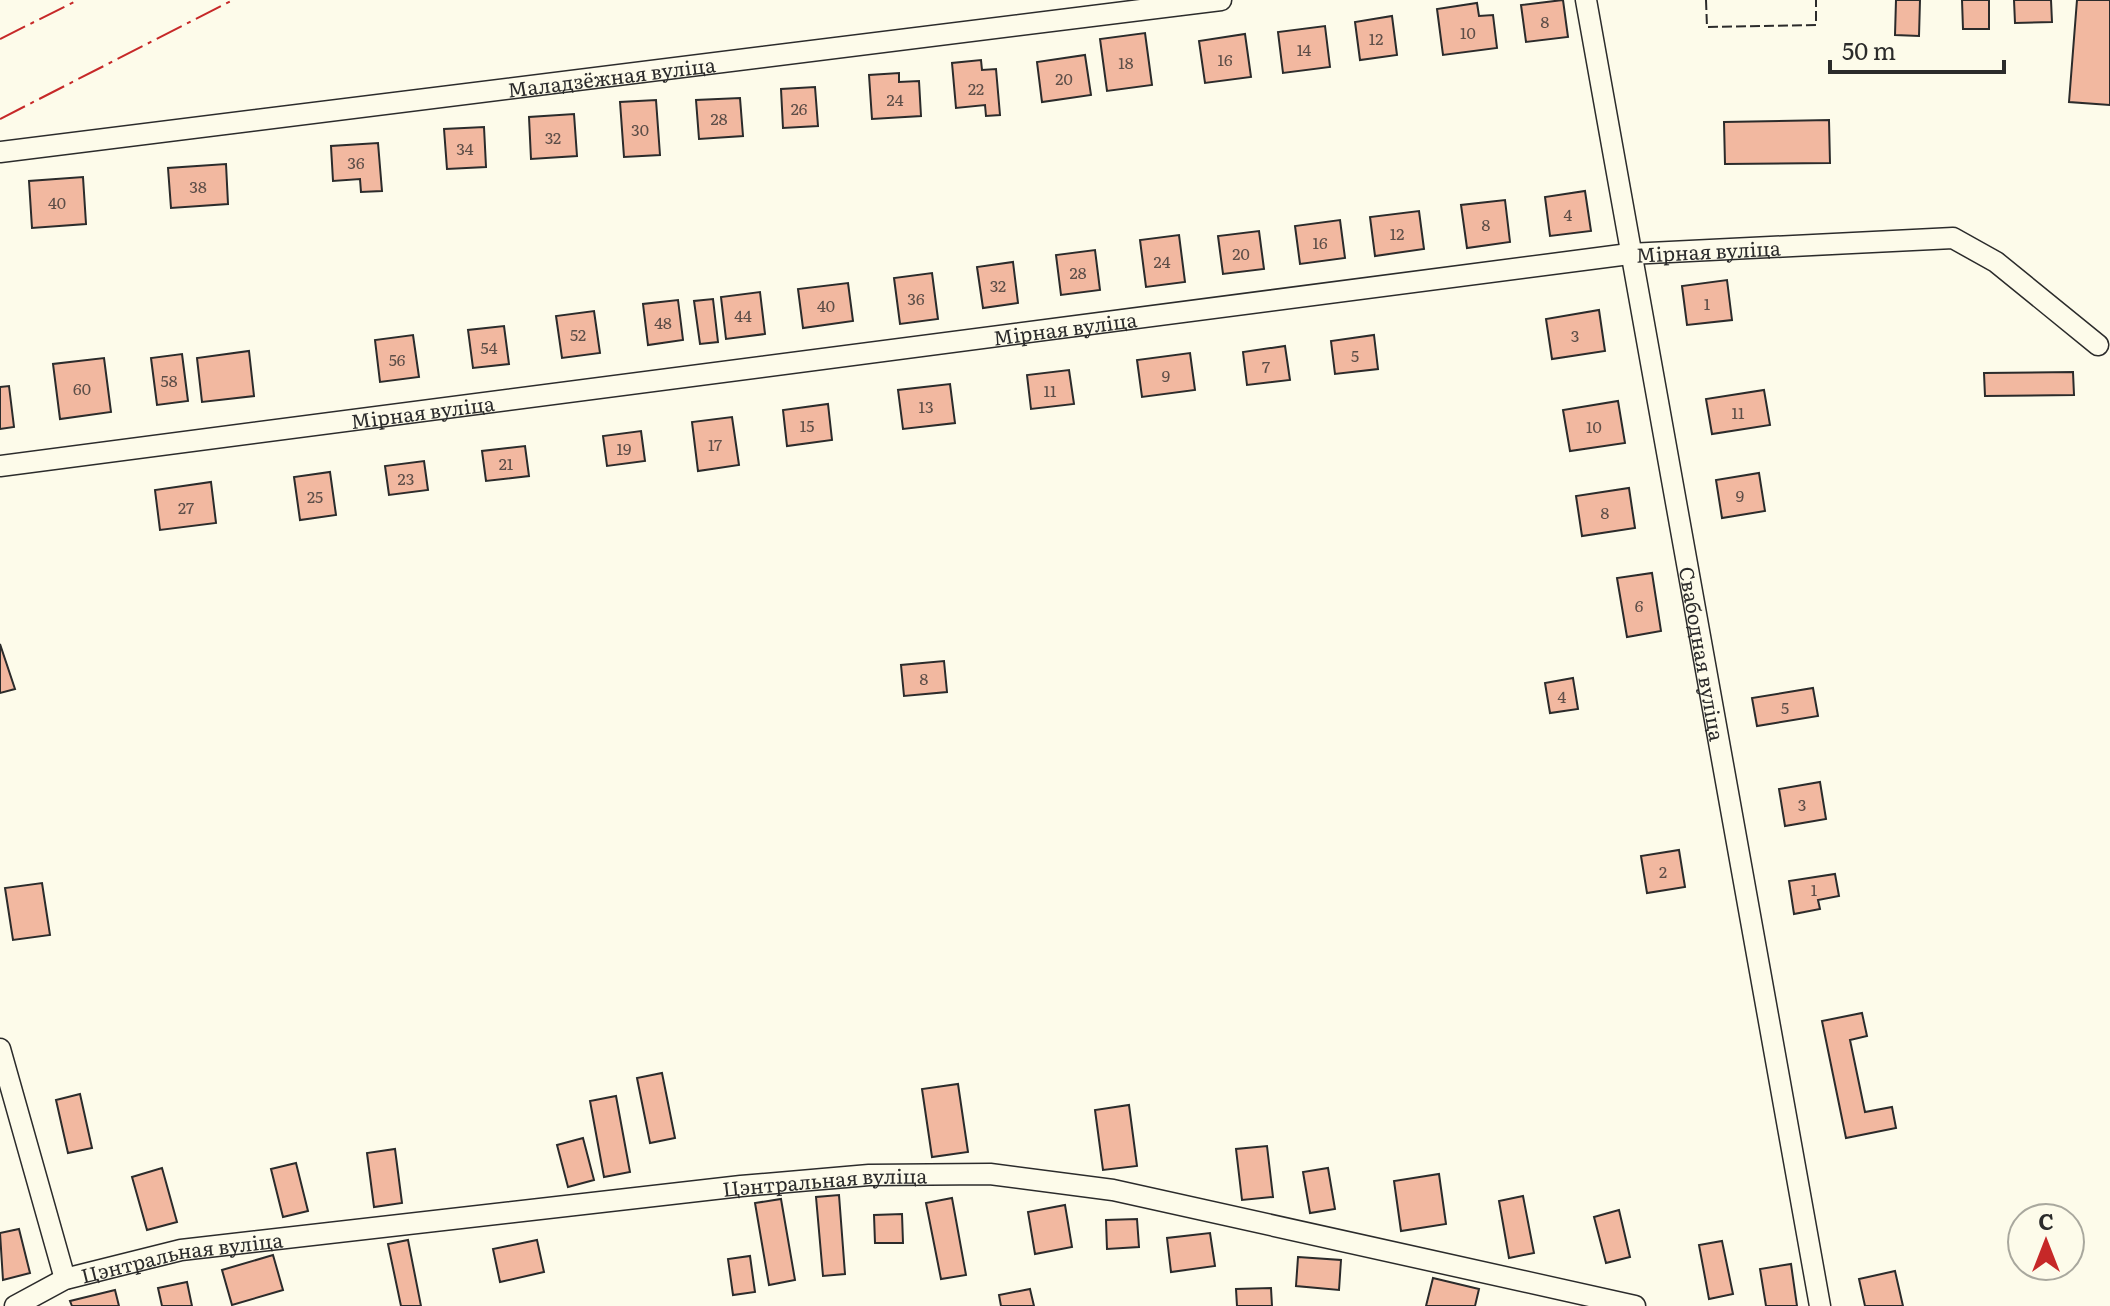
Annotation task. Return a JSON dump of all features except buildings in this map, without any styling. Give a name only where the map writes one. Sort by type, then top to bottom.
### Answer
[{"type":"street","name":"Маладзёжная вуліца","points":[[0,152],[1221,0]]},
{"type":"street","name":"Свабодная вуліца","points":[[1586,0],[1629,254],[1820,1306]]},
{"type":"street","name":"Мірная вуліца","points":[[0,466],[1629,254],[1953,238],[1996,262],[2098,345]]},
{"type":"street","points":[[0,1049],[65,1279]]},
{"type":"street","name":"Цэнтральная вуліца","points":[[15,1306],[65,1279],[181,1250],[664,1194],[869,1175],[990,1174],[1113,1190],[1635,1306]]},
{"type":"fence","points":[[1706,0],[1707,27],[1816,25],[1816,0]]},
{"type":"power","points":[[0,39],[78,0]]},
{"type":"power","points":[[0,119],[233,0]]}]
